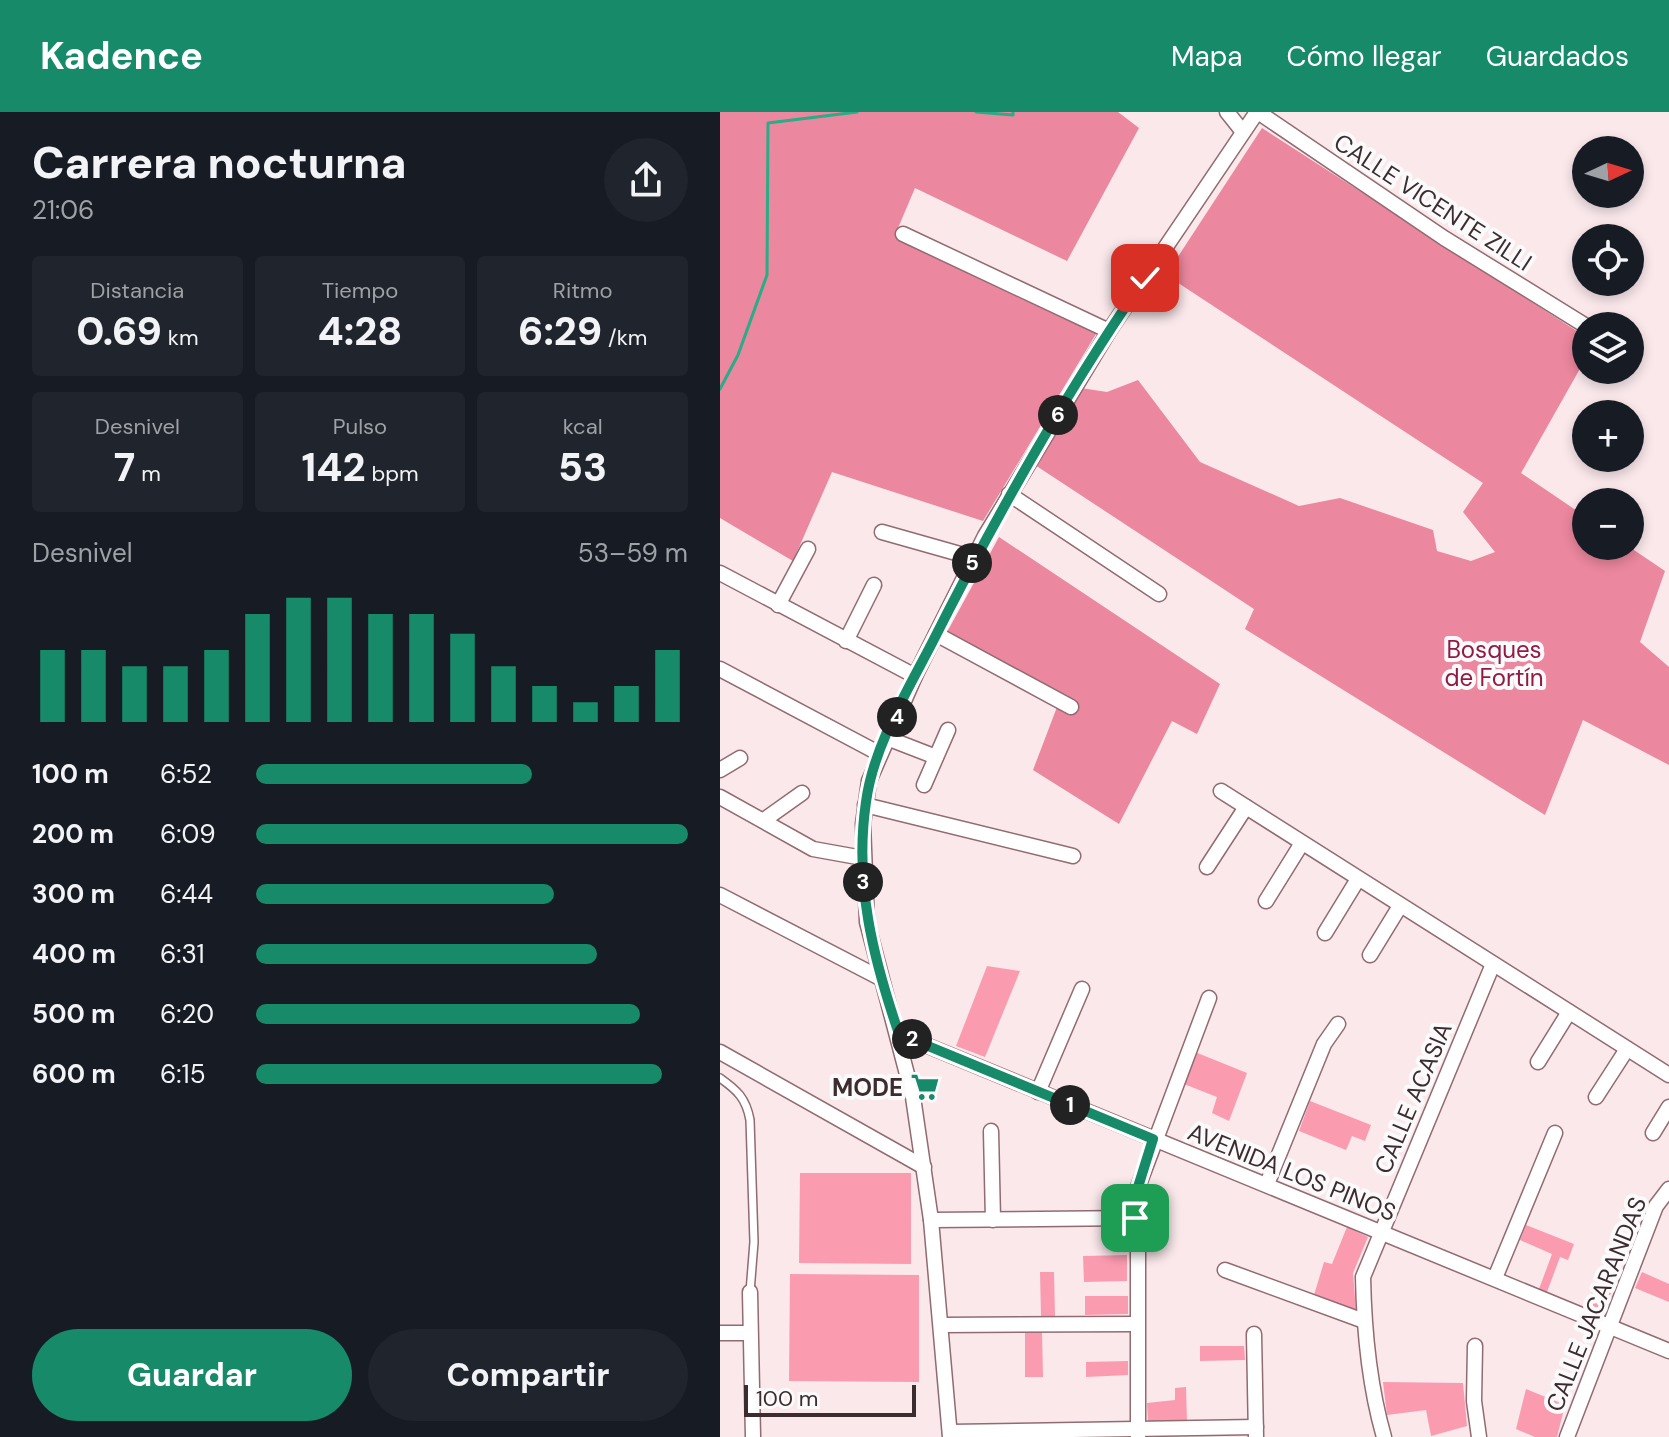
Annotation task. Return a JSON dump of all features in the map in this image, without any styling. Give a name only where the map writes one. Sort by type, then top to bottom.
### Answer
[{"type":"street","points":[[1227,112],[1243,132]]},
{"type":"street","points":[[1254,1334],[1256,1432],[950,1434],[924,1167],[899,1034],[880,978],[867,922],[863,858],[869,781],[915,676],[974,558],[1009,494],[1109,331],[1258,112]]},
{"type":"street","name":"CALLE VICENTE ZILLI","points":[[1258,112],[1444,238],[1572,317]]},
{"type":"street","points":[[903,234],[1109,331]]},
{"type":"street","points":[[1009,494],[1159,594]]},
{"type":"street","points":[[882,532],[974,558]]},
{"type":"street","points":[[778,605],[808,549]]},
{"type":"street","points":[[720,573],[915,676]]},
{"type":"street","points":[[846,641],[874,585]]},
{"type":"street","points":[[936,634],[1071,707]]},
{"type":"street","points":[[720,669],[880,754]]},
{"type":"street","points":[[924,785],[948,730]]},
{"type":"street","points":[[887,738],[936,757]]},
{"type":"street","points":[[720,770],[740,758]]},
{"type":"street","points":[[1221,791],[1669,1075]]},
{"type":"street","points":[[764,820],[802,793]]},
{"type":"street","points":[[720,797],[813,849],[863,858]]},
{"type":"street","points":[[865,805],[1073,856]]},
{"type":"street","points":[[1207,867],[1246,807]]},
{"type":"street","points":[[1266,901],[1302,843]]},
{"type":"street","points":[[1325,933],[1358,879]]},
{"type":"street","points":[[720,895],[880,978]]},
{"type":"street","points":[[1370,955],[1400,906]]},
{"type":"street","name":"CALLE ACASIA","points":[[1384,1437],[1376,1410],[1364,1321],[1363,1277],[1493,964]]},
{"type":"street","points":[[1038,1092],[1082,989]]},
{"type":"street","points":[[1138,1434],[1135,1218],[1138,1187],[1153,1139],[1209,998]]},
{"type":"street","points":[[1538,1062],[1569,1012]]},
{"type":"street","points":[[1267,1184],[1324,1044],[1338,1024]]},
{"type":"street","name":"AVENIDA LOS PINOS","points":[[899,1034],[1669,1351]]},
{"type":"street","points":[[1596,1097],[1627,1049]]},
{"type":"street","points":[[720,1052],[924,1167]]},
{"type":"street","points":[[1653,1133],[1669,1107]]},
{"type":"street","points":[[991,1131],[993,1220]]},
{"type":"street","points":[[1495,1278],[1555,1133]]},
{"type":"street","name":"CALLE JACARANDAS","points":[[1567,1437],[1656,1206],[1669,1189]]},
{"type":"street","points":[[931,1220],[1135,1218]]},
{"type":"street","points":[[1225,1270],[1364,1321]]},
{"type":"street","points":[[750,1292],[753,1437]]},
{"type":"street","points":[[941,1325],[1136,1324]]},
{"type":"street","points":[[720,1333],[750,1333]]},
{"type":"street","points":[[1475,1346],[1474,1401],[1479,1437]]},
{"type":"lane","points":[[720,1078],[737,1090],[747,1103],[750,1120],[754,1242],[750,1292]]},
{"type":"shaded area","points":[[987,966],[1020,971],[985,1057],[956,1046]]},
{"type":"shaded area","points":[[1195,1052],[1247,1073],[1229,1121],[1212,1113],[1217,1097],[1184,1084]]},
{"type":"shaded area","points":[[1310,1101],[1371,1125],[1365,1141],[1352,1136],[1346,1150],[1299,1131]]},
{"type":"shaded area","points":[[800,1173],[911,1173],[911,1264],[799,1263]]},
{"type":"shaded area","points":[[1526,1225],[1574,1244],[1568,1260],[1560,1257],[1547,1292],[1539,1289],[1552,1254],[1520,1240]]},
{"type":"shaded area","points":[[1347,1227],[1368,1237],[1353,1273],[1356,1311],[1314,1295],[1324,1262],[1332,1264]]},
{"type":"shaded area","points":[[1127,1255],[1127,1281],[1084,1282],[1083,1256]]},
{"type":"shaded area","points":[[1040,1272],[1054,1272],[1055,1316],[1041,1316]]},
{"type":"shaded area","points":[[1642,1272],[1669,1284],[1669,1302],[1635,1288]]},
{"type":"shaded area","points":[[790,1274],[919,1275],[919,1382],[789,1381]]},
{"type":"shaded area","points":[[1599,1274],[1616,1281],[1602,1314],[1586,1307]]},
{"type":"shaded area","points":[[1085,1296],[1128,1296],[1128,1314],[1085,1315]]},
{"type":"shaded area","points":[[1025,1332],[1042,1332],[1043,1377],[1025,1377]]},
{"type":"shaded area","points":[[1200,1346],[1244,1346],[1245,1360],[1200,1361]]},
{"type":"shaded area","points":[[1128,1361],[1128,1375],[1086,1377],[1086,1362]]},
{"type":"shaded area","points":[[1383,1382],[1463,1383],[1467,1426],[1431,1436],[1426,1410],[1387,1415]]},
{"type":"shaded area","points":[[1186,1387],[1187,1422],[1148,1422],[1147,1403],[1175,1400],[1175,1388]]},
{"type":"shaded area","points":[[1526,1389],[1565,1405],[1557,1437],[1535,1437],[1516,1429]]},
{"type":"green space","points":[[720,112],[1118,112],[1139,128],[1067,261],[915,188],[895,235],[1099,329],[983,521],[832,472],[793,561],[720,518]]},
{"type":"green space","name":"Bosques de Fortín","points":[[1262,128],[1572,328],[1572,383],[1521,473],[1572,508],[1572,560],[1644,560],[1644,557],[1665,571],[1640,642],[1669,667],[1669,765],[1583,720],[1545,815],[1245,629],[1254,609],[1035,465],[1081,388],[1107,392],[1138,380],[1200,462],[1299,506],[1340,498],[1433,530],[1437,551],[1471,561],[1495,552],[1463,512],[1483,483],[1166,275]]},
{"type":"green space","points":[[999,537],[1220,684],[1197,734],[1172,721],[1119,824],[1033,770],[1062,694],[946,634]]},
{"type":"waterway","points":[[720,389],[738,355],[767,275],[768,123],[857,112]]},
{"type":"waterway","points":[[976,112],[1013,115],[1013,112]]},
{"type":"place","name":"MODE","points":[[925,1087]]},
{"type":"route","points":[[1135,1218],[1140,1177],[1153,1139],[899,1034],[870,938],[865,903],[863,824],[869,781],[887,738],[985,536],[1109,331],[1145,278]]}]
